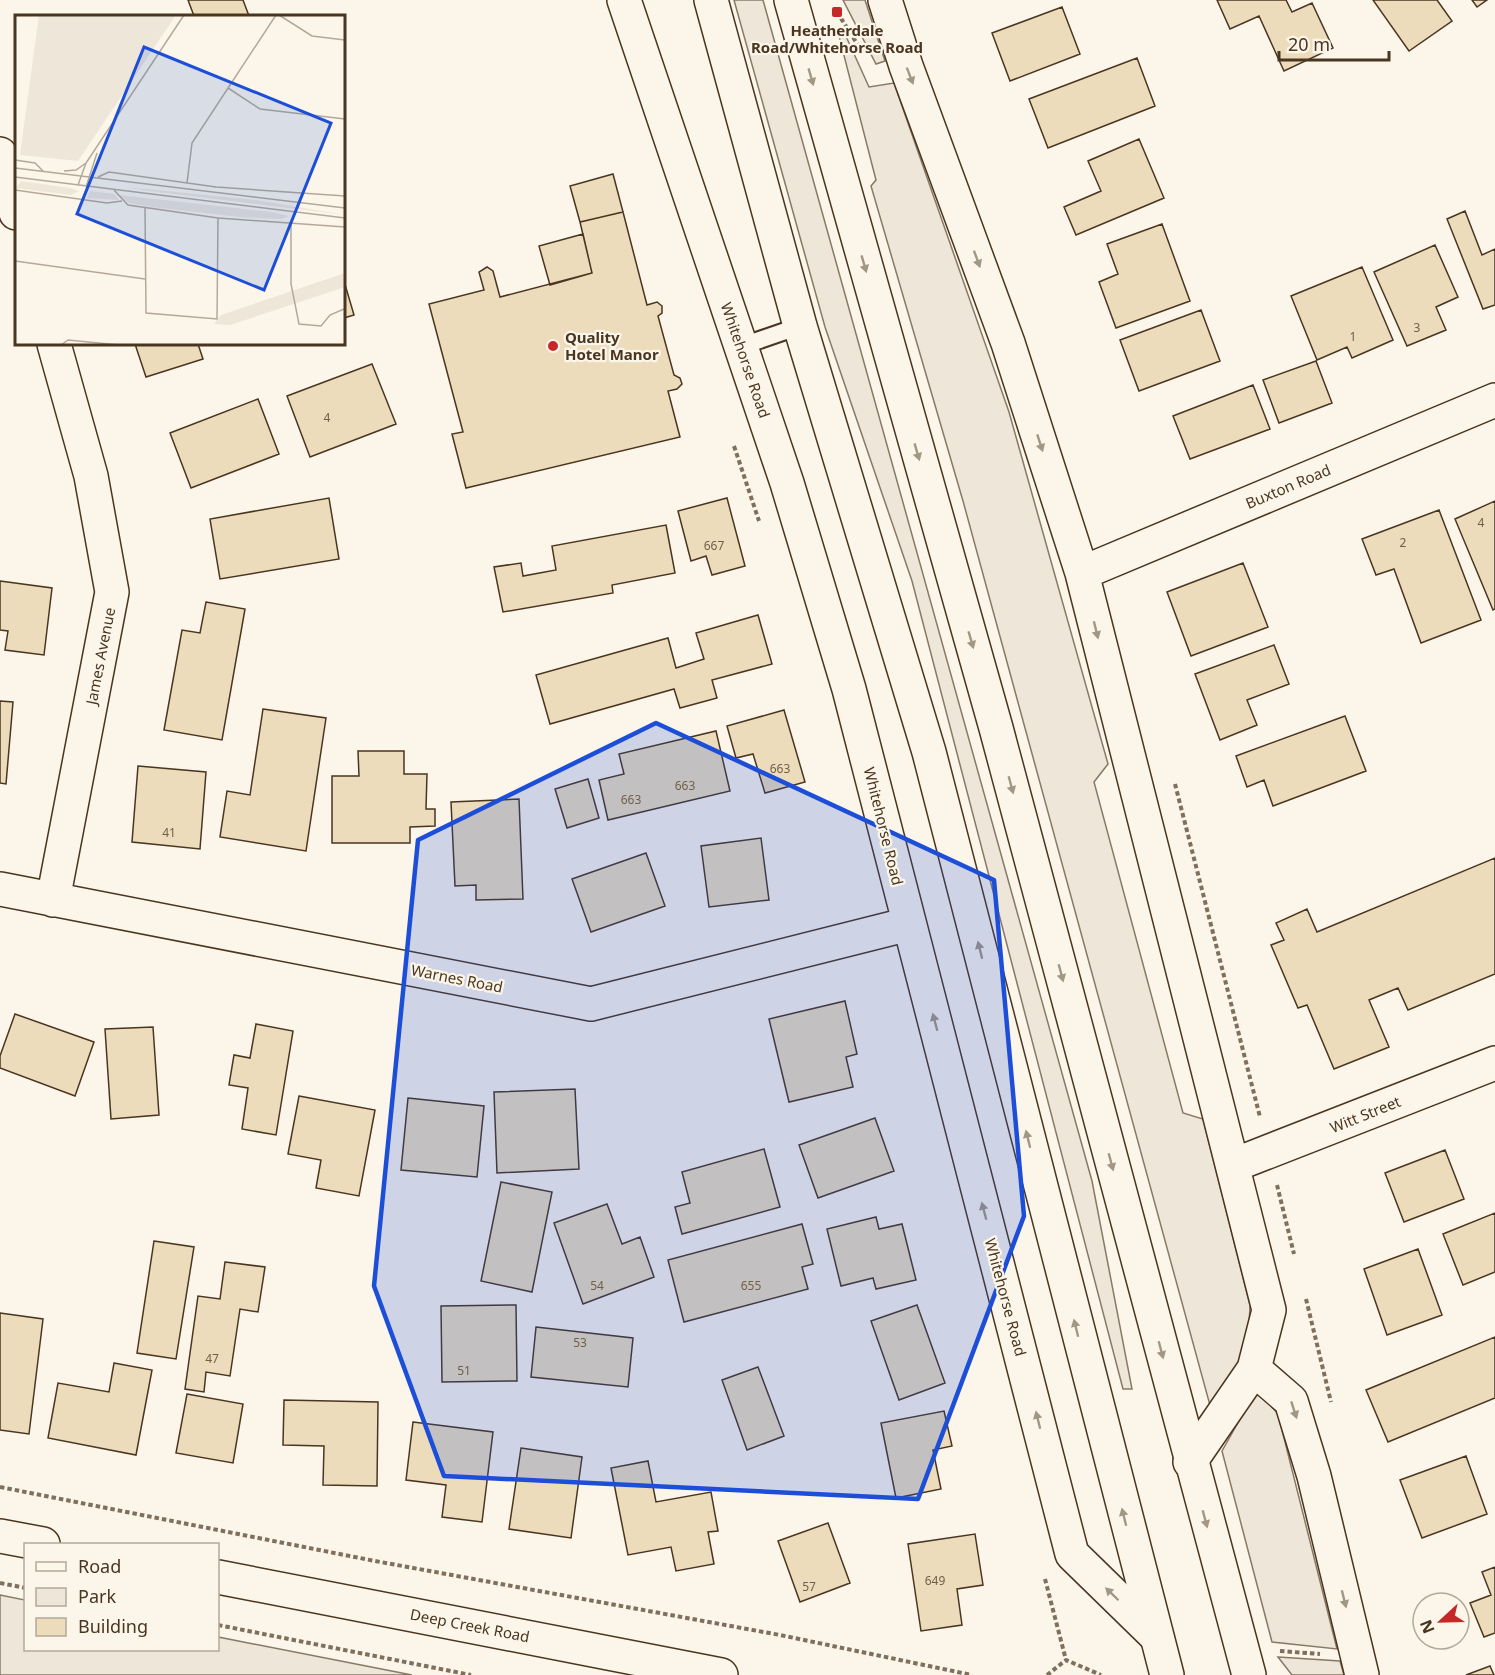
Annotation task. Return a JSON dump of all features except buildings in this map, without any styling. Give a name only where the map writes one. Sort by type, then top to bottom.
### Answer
[{"type":"main road","name":"Whitehorse Road","points":[[624,0],[787,483],[849,689],[1072,1554],[1154,1634]]},
{"type":"main road","name":"Whitehorse Road","points":[[711,0],[800,326],[929,752],[1154,1634],[1167,1675]]},
{"type":"main road","points":[[791,0],[996,728],[1190,1462],[1249,1675]]},
{"type":"main road","points":[[889,1],[906,66],[1008,343],[1082,573],[1234,1165],[1269,1311],[1254,1369],[1190,1462]]},
{"type":"main road","points":[[0,154],[15,209]]},
{"type":"main road","name":"James Avenue","points":[[53,900],[112,592],[91,476],[54,345]]},
{"type":"main road","name":"Buxton Road","points":[[1082,573],[1495,400]]},
{"type":"main road","name":"Warnes Road","points":[[0,889],[591,1004],[909,924]]},
{"type":"main road","name":"Witt Street","points":[[1234,1165],[1495,1063]]},
{"type":"main road","points":[[1254,1369],[1291,1401],[1314,1476],[1362,1675]]},
{"type":"main road","points":[[0,1536],[33,1543]]},
{"type":"main road","name":"Deep Creek Road","points":[[219,1577],[721,1675]]},
{"type":"lane","points":[[742,346],[800,326]]},
{"type":"path","points":[[733,442],[762,532]]},
{"type":"path","points":[[0,1487],[375,1561],[780,1635],[972,1675]]},
{"type":"path","points":[[1042,1568],[1066,1660]]},
{"type":"path","points":[[0,1583],[24,1588]]},
{"type":"path","points":[[219,1625],[471,1675]]},
{"type":"path","points":[[1047,1675],[1066,1660]]},
{"type":"path","points":[[1066,1660],[1101,1675]]},
{"type":"highlighted area","points":[[656,723],[994,880],[1024,1216],[918,1499],[444,1476],[374,1286],[418,840]]},
{"type":"green space","points":[[734,0],[763,0],[1092,1181],[1132,1389],[1123,1389],[912,581],[825,327]]},
{"type":"green space","points":[[843,0],[865,0],[885,61],[876,64]]},
{"type":"green space","points":[[845,34],[869,87],[894,83],[1009,412],[1108,764],[1094,782],[1183,1113],[1203,1119],[1250,1305],[1248,1349],[1211,1409],[963,501],[871,186],[876,180],[839,36]]},
{"type":"green space","points":[[1257,1389],[1278,1414],[1337,1649],[1272,1642],[1222,1451]]},
{"type":"green space","points":[[0,1595],[24,1600],[24,1651],[219,1651],[219,1637],[412,1675],[0,1675]]},
{"type":"green space","points":[[1278,1657],[1340,1661],[1344,1675],[1292,1675]]},
{"type":"place","name":"Heatherdale Road/Whitehorse Road","points":[[837,12]]},
{"type":"place","name":"Quality Hotel Manor","points":[[553,346]]}]
